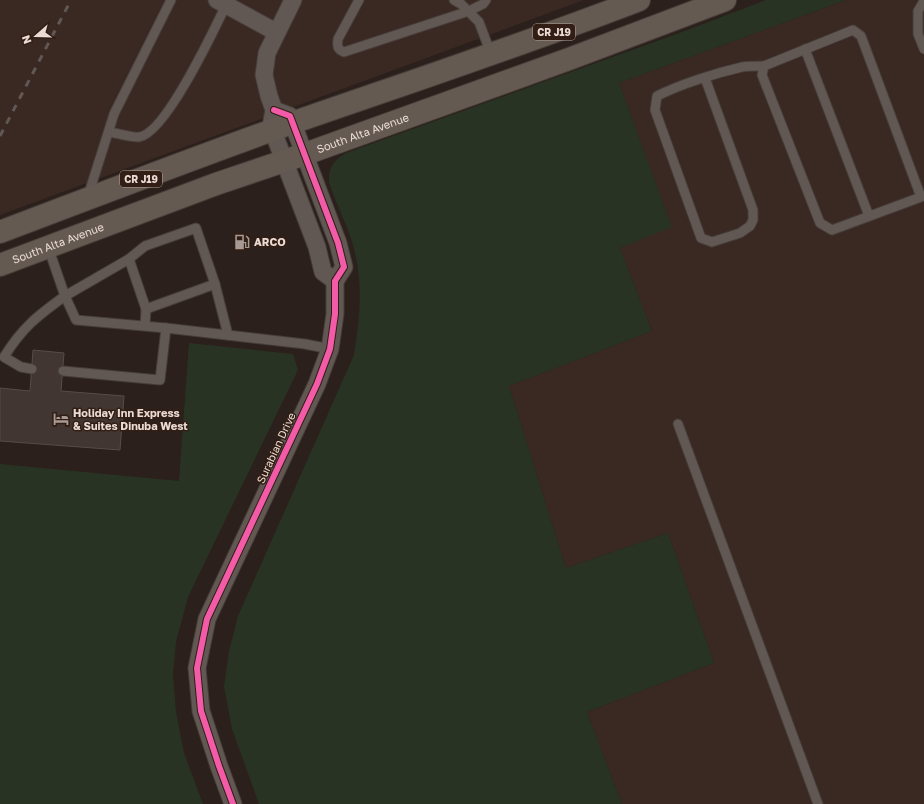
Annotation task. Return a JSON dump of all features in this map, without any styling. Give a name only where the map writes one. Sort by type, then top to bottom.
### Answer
[{"type":"main road","name":"CR J19","points":[[0,232],[87,199],[280,121],[531,41],[639,0]]},
{"type":"main road","name":"South Alta Avenue","points":[[0,265],[284,160],[305,154],[562,61],[725,0]]},
{"type":"street","points":[[293,0],[267,53],[264,75],[268,96],[280,121],[284,160],[316,247],[323,272],[335,281]]},
{"type":"street","points":[[222,3],[276,32]]},
{"type":"street","name":"Surabian Drive","points":[[233,804],[201,711],[197,668],[207,620],[316,384],[330,348],[335,314],[335,281],[344,267],[338,243],[305,154],[280,121]]},
{"type":"lane","points":[[87,199],[114,114],[171,0]]},
{"type":"lane","points":[[359,0],[339,34],[337,45],[340,50],[344,52],[469,11],[483,4],[486,0]]},
{"type":"lane","points":[[454,0],[469,11],[479,22],[491,54]]},
{"type":"lane","points":[[924,1],[918,11],[918,34],[924,49]]},
{"type":"lane","points":[[109,132],[140,137],[154,128],[183,88],[222,3]]},
{"type":"lane","points":[[705,78],[753,210],[753,220],[750,226],[740,233],[712,242],[701,238],[655,110],[657,96],[669,90],[705,78],[743,67],[764,66],[853,30],[861,36],[923,196],[832,230],[820,223],[762,75],[764,66]]},
{"type":"lane","points":[[806,50],[869,216]]},
{"type":"lane","points":[[32,369],[21,367],[4,357],[24,329],[41,313],[65,296],[130,260],[144,246],[196,228],[215,284],[228,335]]},
{"type":"lane","points":[[48,247],[65,296],[76,320],[166,328],[330,348]]},
{"type":"lane","points":[[130,260],[146,309],[145,326]]},
{"type":"lane","points":[[146,309],[215,284]]},
{"type":"lane","points":[[63,371],[160,380],[166,328]]},
{"type":"lane","points":[[678,424],[818,804]]},
{"type":"shaded area","points":[[0,0],[584,0],[0,215]]},
{"type":"shaded area","points":[[846,0],[924,0],[924,804],[622,804],[587,712],[714,663],[668,533],[566,568],[509,386],[652,331],[620,248],[671,226],[619,83]]},
{"type":"green space","points":[[766,0],[846,0],[619,83],[672,227],[620,248],[652,331],[509,386],[566,568],[668,533],[714,663],[587,712],[622,804],[259,804],[232,729],[224,686],[229,651],[238,616],[354,355],[360,299],[358,271],[356,256],[350,234],[329,182],[333,164],[338,158],[346,153],[682,32]]},
{"type":"green space","points":[[189,343],[293,354],[298,370],[188,597],[176,642],[173,674],[176,712],[184,753],[203,804],[0,804],[0,464],[179,481]]},
{"type":"building","name":"Holiday Inn Express & Suites Dinuba West","points":[[33,350],[64,353],[61,391],[124,396],[120,450],[0,441],[0,388],[30,391]]},
{"type":"railway","points":[[0,136],[71,0]]},
{"type":"cycle path","points":[[233,804],[201,711],[197,668],[207,619],[317,384],[330,349],[335,314],[335,281],[344,267],[338,243],[290,116],[274,110]]},
{"type":"place","name":"ARCO","points":[[242,242]]},
{"type":"place","name":"Holiday Inn Express & Suites Dinuba West","points":[[61,419]]}]
